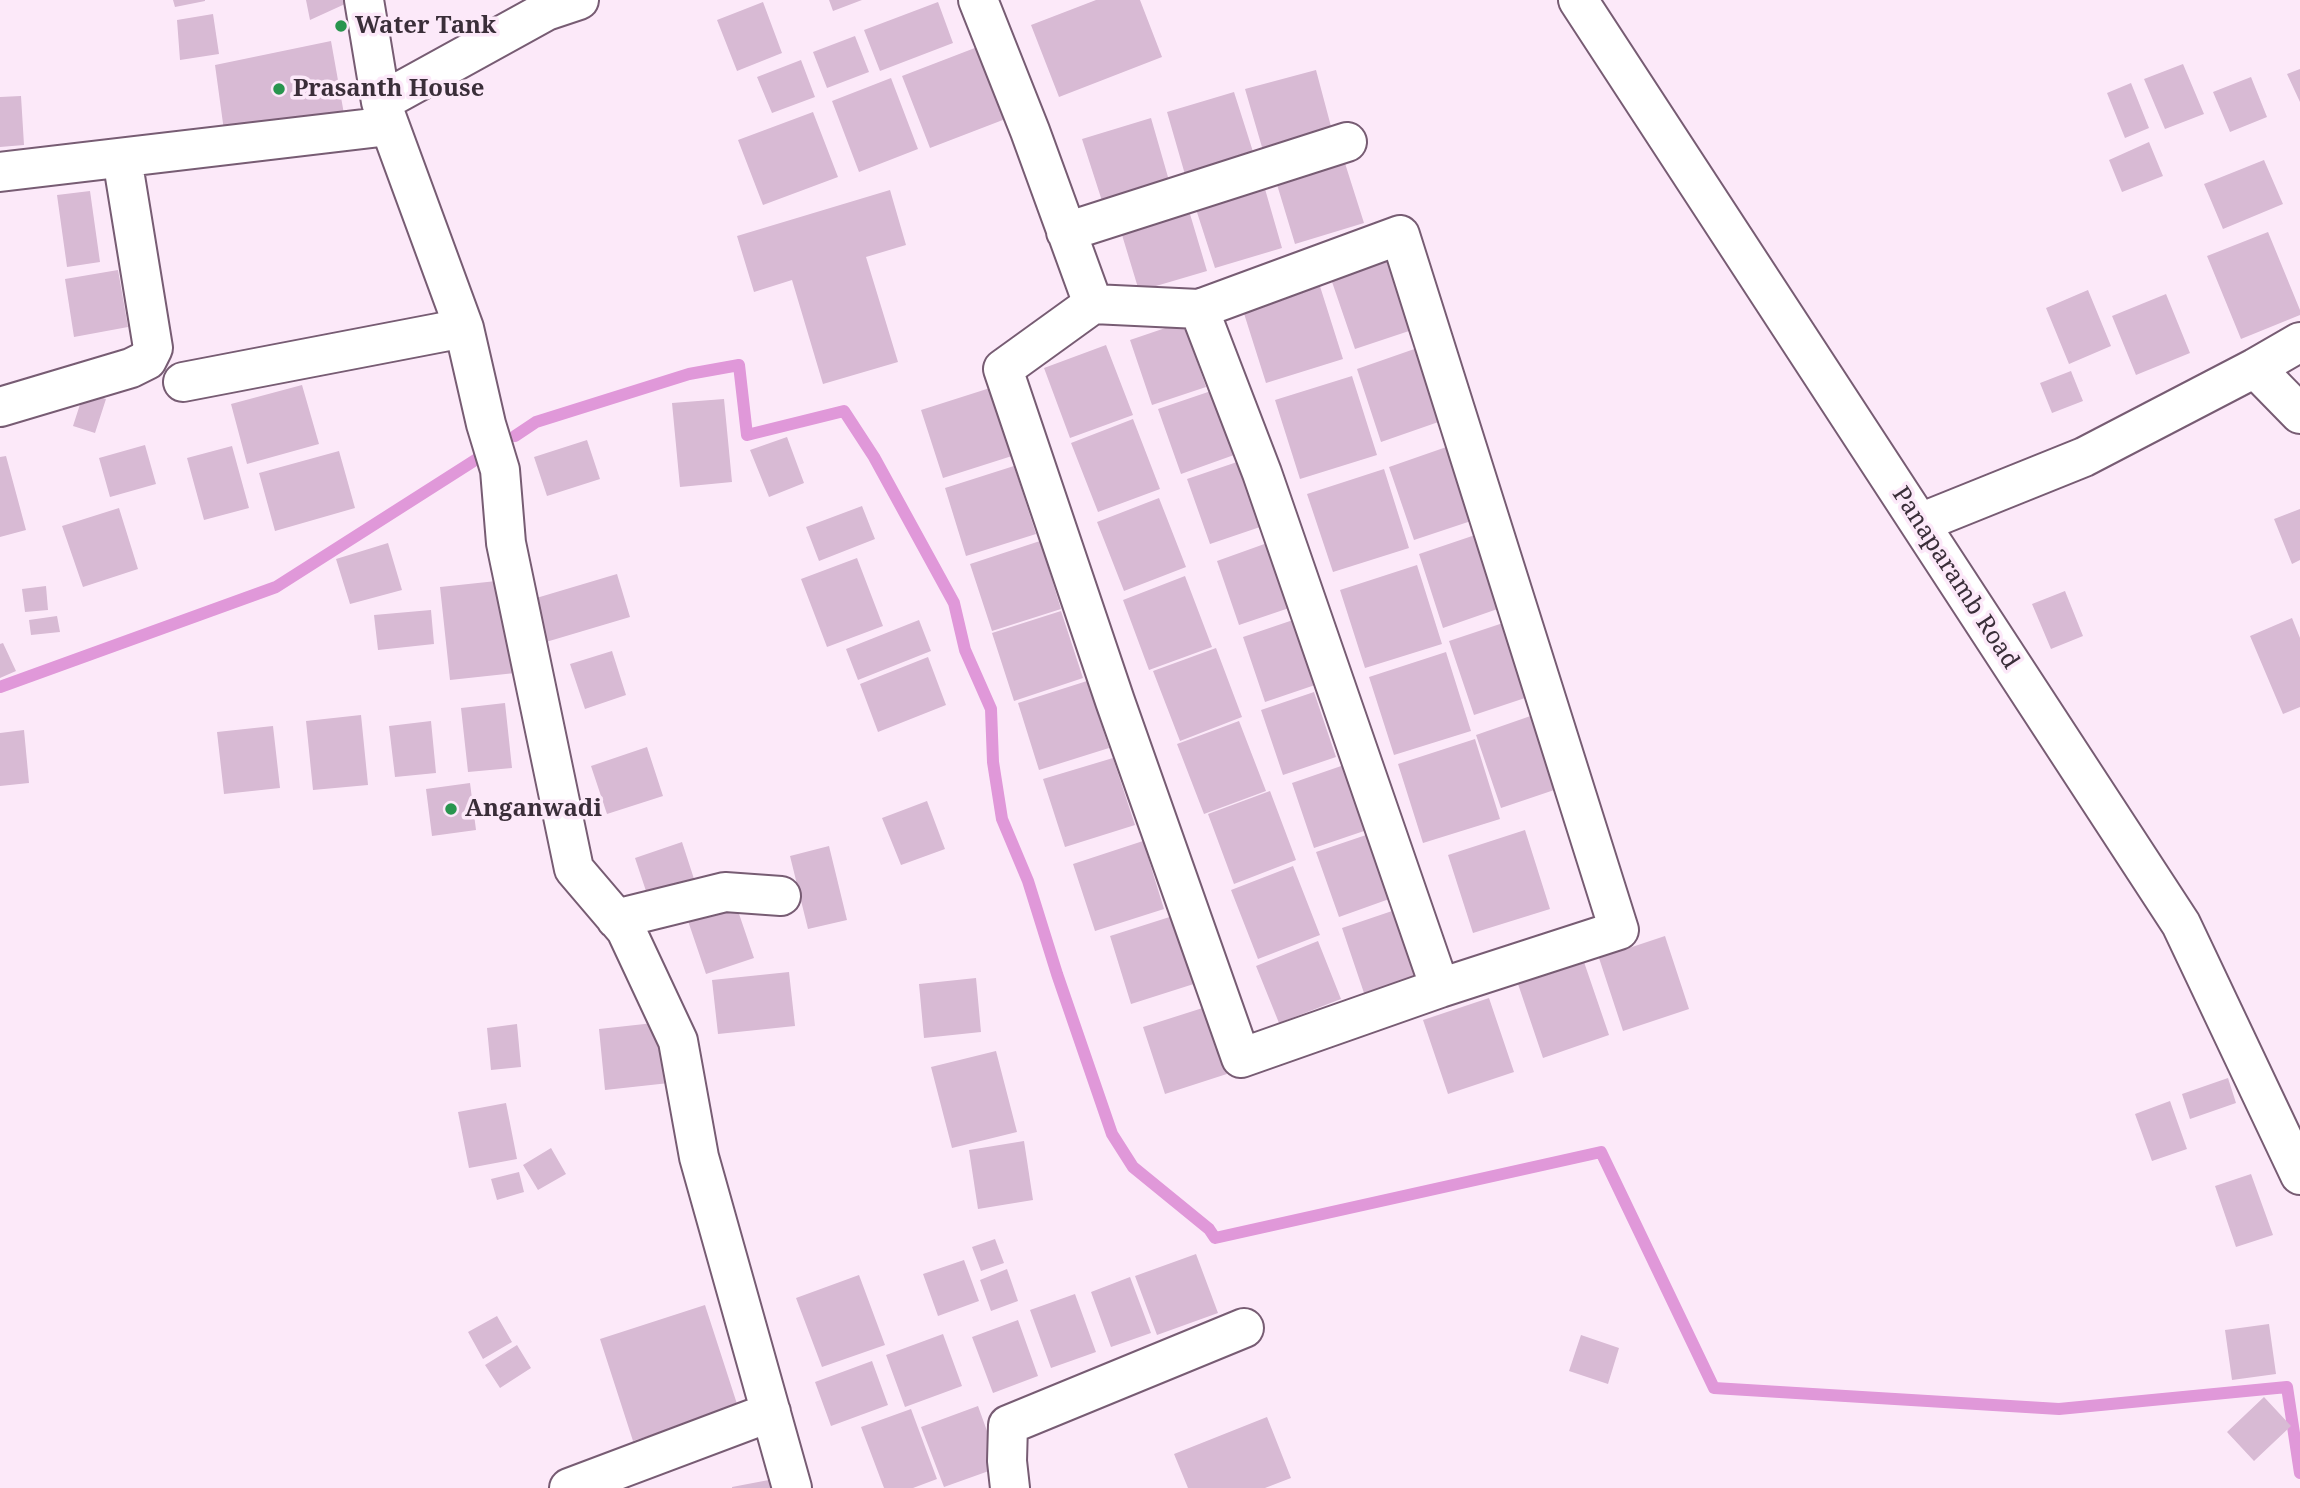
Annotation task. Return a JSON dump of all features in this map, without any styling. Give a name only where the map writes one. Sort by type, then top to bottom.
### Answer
[{"type":"street","points":[[364,0],[385,114],[464,328],[486,424],[500,470],[506,543],[573,869],[626,930],[678,1041],[699,1157],[792,1488]]},
{"type":"street","points":[[0,172],[122,158],[385,114],[546,11],[579,0]]},
{"type":"street","points":[[978,0],[1093,304]]},
{"type":"street","name":"Panaparamb Road","points":[[1578,0],[2180,924],[2300,1175]]},
{"type":"street","points":[[1066,232],[1347,142]]},
{"type":"street","points":[[0,407],[131,368],[147,360],[153,348],[122,158]]},
{"type":"street","points":[[1400,236],[1619,930],[1440,988],[1241,1058],[1115,701],[1003,369],[1093,304],[1199,309],[1400,236]]},
{"type":"street","points":[[1199,309],[1262,473],[1440,988]]},
{"type":"street","points":[[183,382],[464,328]]},
{"type":"street","points":[[1920,523],[2084,457],[2300,342]]},
{"type":"street","points":[[2255,368],[2300,414]]},
{"type":"street","points":[[616,919],[725,892],[781,896]]},
{"type":"street","points":[[1010,1488],[1007,1461],[1008,1425],[1244,1328]]},
{"type":"street","points":[[569,1488],[771,1412]]},
{"type":"building","points":[[173,0],[205,0],[205,1],[175,7]]},
{"type":"building","points":[[306,0],[344,0],[345,4],[310,20]]},
{"type":"building","points":[[829,0],[862,0],[833,11]]},
{"type":"building","points":[[1096,0],[1140,0],[1162,57],[1059,97],[1031,25]]},
{"type":"building","points":[[763,2],[782,53],[737,71],[717,20]]},
{"type":"building","points":[[938,2],[953,43],[880,71],[864,30]]},
{"type":"building","points":[[213,14],[219,54],[180,60],[177,20]]},
{"type":"building","points":[[855,36],[869,72],[827,88],[813,52]]},
{"type":"building","name":"Prasanth House","points":[[331,41],[344,114],[225,138],[215,65]]},
{"type":"building","points":[[980,46],[1008,118],[930,148],[902,76]]},
{"type":"building","points":[[801,60],[815,97],[772,113],[757,77]]},
{"type":"building","points":[[2183,64],[2204,114],[2165,129],[2144,79]]},
{"type":"building","points":[[2300,69],[2300,102],[2287,74]]},
{"type":"building","points":[[1316,70],[1333,134],[1264,154],[1245,89]]},
{"type":"building","points":[[2251,77],[2267,117],[2230,132],[2213,92]]},
{"type":"building","points":[[891,78],[918,149],[859,172],[832,101]]},
{"type":"building","points":[[2131,83],[2149,128],[2125,138],[2107,93]]},
{"type":"building","points":[[1234,92],[1255,158],[1186,178],[1167,112]]},
{"type":"building","points":[[21,96],[24,145],[0,147],[0,97]]},
{"type":"building","points":[[813,112],[838,177],[763,205],[738,140]]},
{"type":"building","points":[[1151,118],[1170,184],[1103,204],[1082,139]]},
{"type":"building","points":[[2149,142],[2163,176],[2122,192],[2109,160]]},
{"type":"building","points":[[1343,157],[1364,223],[1295,244],[1275,178]]},
{"type":"building","points":[[2264,160],[2283,204],[2223,229],[2204,184]]},
{"type":"building","points":[[1263,182],[1282,248],[1215,268],[1194,203]]},
{"type":"building","points":[[890,190],[906,245],[866,257],[898,362],[823,384],[792,280],[754,292],[737,236]]},
{"type":"building","points":[[90,191],[100,262],[67,267],[57,195]]},
{"type":"building","points":[[1187,204],[1207,271],[1139,291],[1119,225]]},
{"type":"building","points":[[2268,232],[2300,315],[2241,339],[2207,256]]},
{"type":"building","points":[[1399,254],[1421,327],[1355,349],[1330,276]]},
{"type":"building","points":[[118,270],[128,327],[74,337],[65,279]]},
{"type":"building","points":[[1318,280],[1343,359],[1266,383],[1241,304]]},
{"type":"building","points":[[2088,290],[2111,346],[2069,364],[2046,308]]},
{"type":"building","points":[[2166,294],[2190,353],[2136,375],[2112,316]]},
{"type":"building","points":[[1183,322],[1206,387],[1152,405],[1130,340]]},
{"type":"building","points":[[1106,345],[1133,415],[1070,438],[1044,368]]},
{"type":"building","points":[[1423,346],[1447,419],[1381,442],[1357,369]]},
{"type":"building","points":[[2071,371],[2083,401],[2052,413],[2040,383]]},
{"type":"building","points":[[1352,376],[1377,455],[1300,479],[1275,400]]},
{"type":"building","points":[[302,385],[319,444],[247,464],[231,404]]},
{"type":"building","points":[[990,388],[1012,456],[943,478],[921,410]]},
{"type":"building","points":[[1211,391],[1234,455],[1181,474],[1158,409]]},
{"type":"building","points":[[84,392],[106,399],[95,433],[73,426]]},
{"type":"building","points":[[724,399],[732,482],[680,487],[672,403]]},
{"type":"building","points":[[1133,419],[1160,489],[1098,512],[1071,443]]},
{"type":"building","points":[[787,437],[804,483],[769,497],[750,450]]},
{"type":"building","points":[[587,440],[600,479],[547,496],[534,457]]},
{"type":"building","points":[[1455,444],[1480,518],[1414,540],[1389,467]]},
{"type":"building","points":[[145,445],[156,484],[110,497],[99,458]]},
{"type":"building","points":[[232,446],[249,508],[204,520],[187,458]]},
{"type":"building","points":[[339,451],[355,508],[275,531],[259,473]]},
{"type":"building","points":[[6,456],[26,530],[0,537],[0,457]]},
{"type":"building","points":[[1240,461],[1263,526],[1210,544],[1187,479]]},
{"type":"building","points":[[1014,466],[1036,534],[966,556],[945,488]]},
{"type":"building","points":[[1384,469],[1409,548],[1333,572],[1307,494]]},
{"type":"building","points":[[1159,498],[1186,567],[1124,591],[1097,522]]},
{"type":"building","points":[[862,506],[875,539],[819,561],[806,527]]},
{"type":"building","points":[[119,508],[138,569],[83,587],[62,526]]},
{"type":"building","points":[[2300,509],[2300,560],[2292,564],[2274,519]]},
{"type":"building","points":[[1484,532],[1509,605],[1443,628],[1419,554]]},
{"type":"building","points":[[1040,541],[1061,609],[992,631],[970,564]]},
{"type":"building","points":[[1270,542],[1292,607],[1239,625],[1217,561]]},
{"type":"building","points":[[388,543],[402,590],[350,604],[336,559]]},
{"type":"building","points":[[857,558],[883,626],[827,647],[801,579]]},
{"type":"building","points":[[1417,565],[1442,644],[1365,668],[1340,590]]},
{"type":"building","points":[[617,574],[630,617],[546,642],[533,599]]},
{"type":"building","points":[[1185,576],[1212,647],[1149,670],[1123,600]]},
{"type":"building","points":[[506,580],[515,673],[450,680],[440,587]]},
{"type":"building","points":[[46,586],[48,610],[25,612],[22,589]]},
{"type":"building","points":[[2065,591],[2083,636],[2051,649],[2032,604]]},
{"type":"building","points":[[431,610],[434,644],[378,650],[374,615]]},
{"type":"building","points":[[1061,611],[1083,678],[1014,701],[992,633]]},
{"type":"building","points":[[57,616],[60,632],[31,635],[29,620]]},
{"type":"building","points":[[2292,618],[2300,638],[2300,707],[2283,714],[2250,636]]},
{"type":"building","points":[[1296,619],[1318,684],[1265,702],[1243,637]]},
{"type":"building","points":[[1515,619],[1540,693],[1474,715],[1449,641]]},
{"type":"building","points":[[919,620],[931,651],[858,680],[846,649]]},
{"type":"building","points":[[3,643],[16,671],[0,678],[0,644]]},
{"type":"building","points":[[1216,648],[1242,717],[1180,741],[1153,671]]},
{"type":"building","points":[[612,651],[626,695],[585,709],[570,664]]},
{"type":"building","points":[[1446,652],[1471,731],[1394,755],[1369,677]]},
{"type":"building","points":[[928,657],[946,705],[878,732],[860,684]]},
{"type":"building","points":[[1087,681],[1109,748],[1039,770],[1018,703]]},
{"type":"building","points":[[1314,692],[1336,757],[1283,775],[1261,710]]},
{"type":"building","points":[[505,703],[512,768],[468,772],[461,708]]},
{"type":"building","points":[[1542,712],[1566,786],[1501,808],[1476,735]]},
{"type":"building","points":[[361,715],[368,785],[313,790],[306,721]]},
{"type":"building","points":[[431,721],[436,773],[395,777],[389,726]]},
{"type":"building","points":[[1239,721],[1266,791],[1204,814],[1177,744]]},
{"type":"building","points":[[273,726],[280,788],[224,794],[217,732]]},
{"type":"building","points":[[24,730],[29,783],[0,786],[0,733]]},
{"type":"building","points":[[1475,739],[1500,819],[1423,843],[1398,764]]},
{"type":"building","points":[[647,747],[663,796],[607,814],[591,766]]},
{"type":"building","points":[[1113,758],[1135,825],[1065,847],[1043,779]]},
{"type":"building","points":[[1344,765],[1367,830],[1314,848],[1292,783]]},
{"type":"building","name":"Anganwadi","points":[[470,783],[476,830],[432,836],[426,789]]},
{"type":"building","points":[[1270,791],[1296,860],[1234,884],[1208,814]]},
{"type":"building","points":[[927,801],[945,849],[901,865],[882,818]]},
{"type":"building","points":[[1525,830],[1550,909],[1473,933],[1448,855]]},
{"type":"building","points":[[1369,834],[1392,898],[1339,917],[1316,852]]},
{"type":"building","points":[[1143,841],[1164,909],[1095,931],[1073,864]]},
{"type":"building","points":[[682,842],[696,885],[649,900],[635,858]]},
{"type":"building","points":[[829,846],[847,920],[808,929],[790,856]]},
{"type":"building","points":[[1293,866],[1320,935],[1258,959],[1231,890]]},
{"type":"building","points":[[735,902],[754,958],[706,974],[687,918]]},
{"type":"building","points":[[1395,910],[1417,975],[1364,993],[1342,928]]},
{"type":"building","points":[[1179,914],[1200,982],[1131,1004],[1110,936]]},
{"type":"building","points":[[1665,936],[1689,1009],[1623,1031],[1599,958]]},
{"type":"building","points":[[1318,941],[1341,999],[1279,1023],[1256,966]]},
{"type":"building","points":[[1584,962],[1609,1035],[1543,1058],[1518,984]]},
{"type":"building","points":[[789,972],[795,1026],[718,1034],[712,980]]},
{"type":"building","points":[[976,978],[981,1032],[924,1038],[919,984]]},
{"type":"building","points":[[1489,998],[1514,1072],[1448,1094],[1423,1020]]},
{"type":"building","points":[[1212,1005],[1233,1072],[1165,1094],[1143,1027]]},
{"type":"building","points":[[663,1022],[669,1083],[605,1090],[599,1029]]},
{"type":"building","points":[[517,1024],[521,1067],[491,1070],[487,1028]]},
{"type":"building","points":[[996,1051],[1017,1132],[952,1148],[931,1067]]},
{"type":"building","points":[[2228,1078],[2236,1103],[2190,1119],[2182,1094]]},
{"type":"building","points":[[2170,1101],[2187,1149],[2152,1161],[2135,1114]]},
{"type":"building","points":[[506,1103],[517,1159],[469,1168],[458,1112]]},
{"type":"building","points":[[1024,1141],[1033,1200],[978,1209],[969,1150]]},
{"type":"building","points":[[551,1148],[566,1174],[538,1190],[523,1165]]},
{"type":"building","points":[[519,1172],[524,1192],[497,1200],[491,1179]]},
{"type":"building","points":[[2251,1174],[2273,1235],[2236,1247],[2215,1186]]},
{"type":"building","points":[[995,1239],[1004,1263],[981,1271],[972,1247]]},
{"type":"building","points":[[1196,1254],[1218,1313],[1157,1335],[1135,1276]]},
{"type":"building","points":[[964,1260],[979,1301],[938,1316],[923,1274]]},
{"type":"building","points":[[1007,1269],[1018,1301],[991,1311],[980,1280]]},
{"type":"building","points":[[859,1275],[885,1345],[822,1367],[796,1298]]},
{"type":"building","points":[[1130,1277],[1151,1333],[1111,1347],[1091,1292]]},
{"type":"building","points":[[1075,1294],[1096,1352],[1051,1368],[1030,1310]]},
{"type":"building","points":[[705,1305],[738,1407],[633,1441],[600,1339]]},
{"type":"building","points":[[497,1316],[512,1342],[483,1359],[468,1332]]},
{"type":"building","points":[[1018,1320],[1038,1376],[993,1393],[972,1337]]},
{"type":"building","points":[[2269,1324],[2276,1374],[2232,1380],[2225,1330]]},
{"type":"building","points":[[943,1334],[962,1386],[905,1407],[886,1355]]},
{"type":"building","points":[[1581,1335],[1619,1348],[1608,1384],[1569,1371]]},
{"type":"building","points":[[517,1345],[531,1368],[500,1388],[485,1365]]},
{"type":"building","points":[[872,1361],[888,1405],[831,1426],[815,1382]]},
{"type":"building","points":[[2264,1397],[2291,1426],[2254,1461],[2227,1432]]},
{"type":"building","points":[[978,1406],[1000,1467],[944,1487],[921,1427]]},
{"type":"building","points":[[911,1409],[937,1479],[913,1488],[884,1488],[861,1427]]},
{"type":"building","points":[[1267,1417],[1291,1478],[1265,1488],[1188,1488],[1174,1454]]},
{"type":"building","points":[[774,1479],[775,1488],[732,1488],[732,1487]]},
{"type":"waterway","points":[[515,436],[536,422],[689,374],[739,365],[747,435],[844,411],[874,457],[954,603],[965,650],[991,709],[993,762],[1002,819],[1028,881],[1112,1134],[1133,1167],[1209,1229],[1215,1238],[1601,1152],[1714,1388],[2059,1409],[2287,1387],[2300,1473]]},
{"type":"waterway","points":[[0,687],[276,587],[480,457]]},
{"type":"place","name":"Water Tank","points":[[341,26]]},
{"type":"place","name":"Prasanth House","points":[[279,89]]},
{"type":"place","name":"Anganwadi","points":[[451,809]]}]
